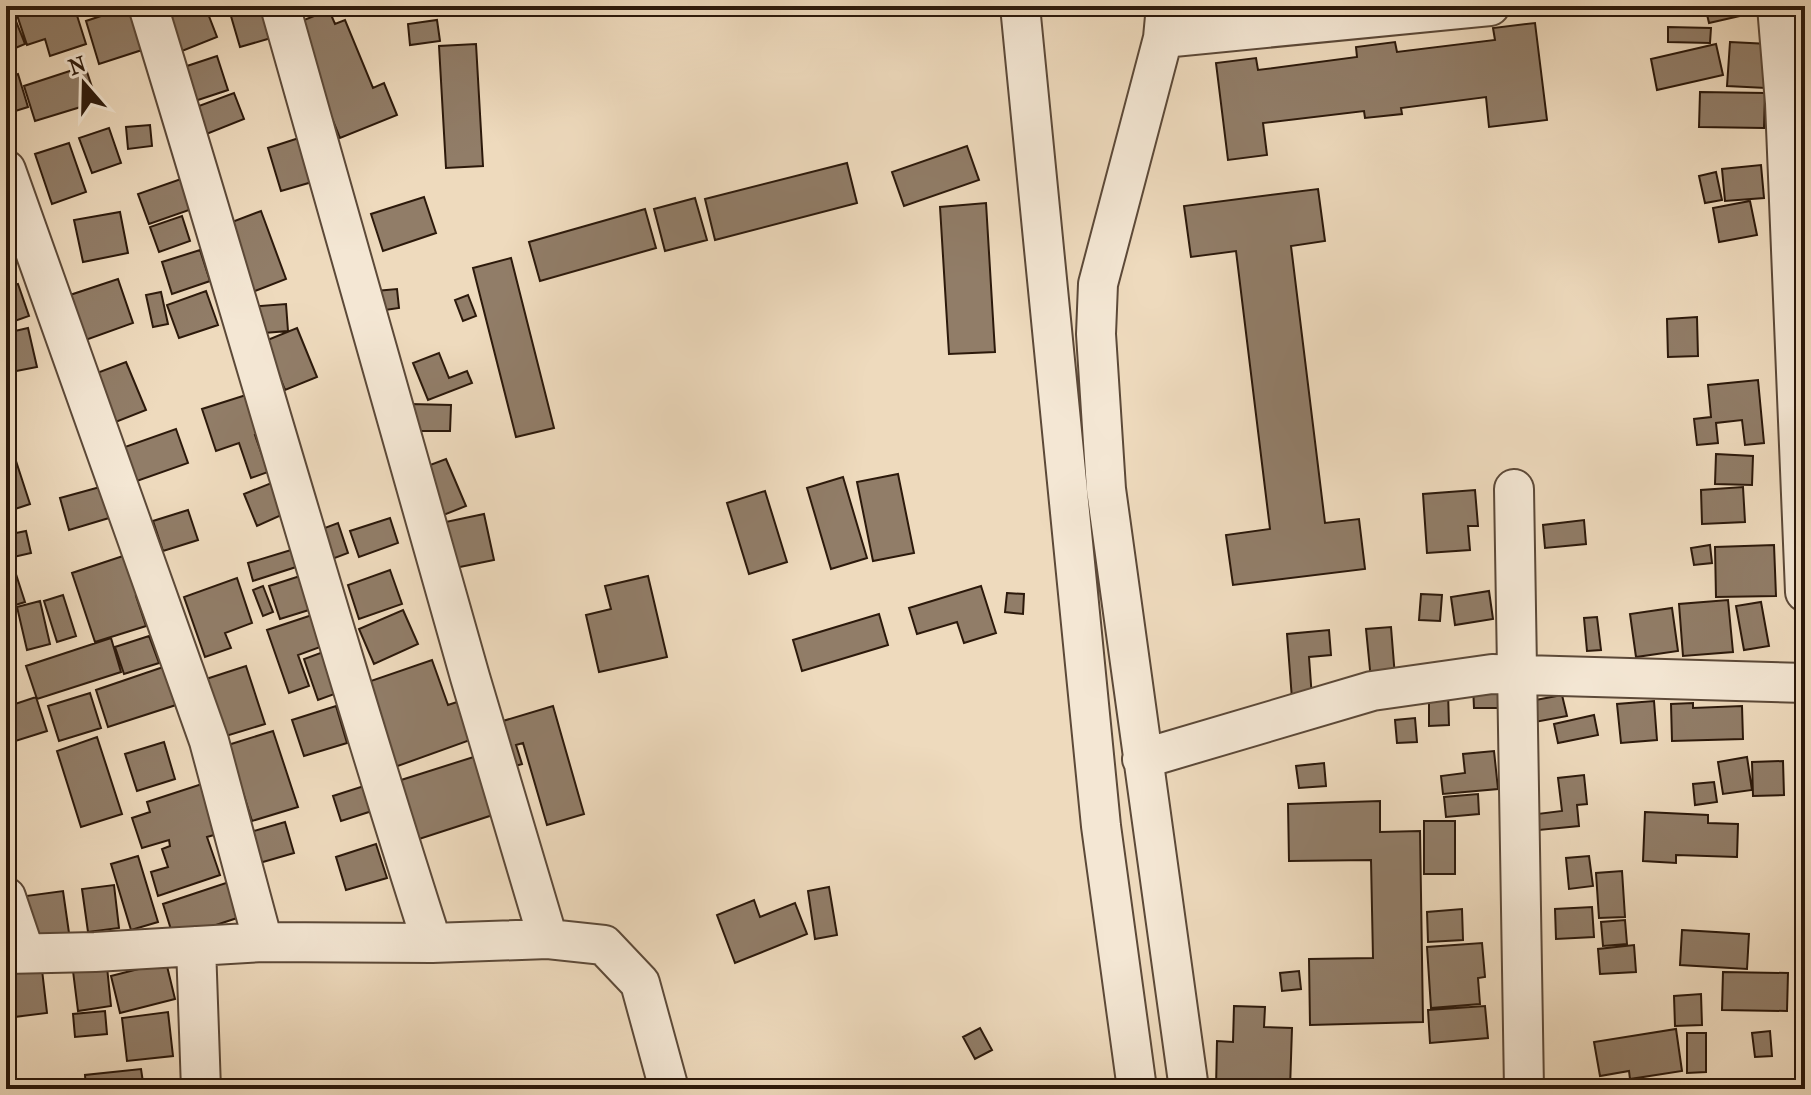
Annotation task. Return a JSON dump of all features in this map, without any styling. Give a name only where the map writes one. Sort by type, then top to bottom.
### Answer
[{"type":"street","points":[[148,6],[378,774],[432,943]]},
{"type":"street","points":[[280,6],[548,939]]},
{"type":"street","points":[[1020,6],[1101,826],[1137,1089]]},
{"type":"street","points":[[1189,1089],[1106,489],[1096,334],[1098,284],[1164,22],[1490,6]]},
{"type":"street","points":[[1787,17],[1785,103],[1805,592]]},
{"type":"street","points":[[6,170],[209,741],[263,942]]},
{"type":"street","points":[[1514,489],[1524,1089]]},
{"type":"street","points":[[1142,759],[1372,691],[1492,674],[1805,683]]},
{"type":"street","points":[[6,897],[15,953],[263,942],[432,943],[548,939],[604,945],[640,983],[669,1089]]},
{"type":"street","points":[[196,946],[201,1089]]},
{"type":"building","points":[[6,6],[10,6],[25,44],[6,52]]},
{"type":"building","points":[[14,6],[74,6],[86,44],[50,56],[45,39],[27,45]]},
{"type":"building","points":[[165,6],[205,6],[217,37],[182,51]]},
{"type":"building","points":[[228,6],[261,6],[271,38],[240,47]]},
{"type":"building","points":[[1705,6],[1751,6],[1753,13],[1709,23]]},
{"type":"building","points":[[128,7],[142,50],[99,64],[86,21]]},
{"type":"building","points":[[329,10],[335,24],[345,20],[373,88],[384,83],[397,115],[340,138],[294,24]]},
{"type":"building","points":[[437,20],[440,41],[410,45],[408,24]]},
{"type":"building","points":[[1535,23],[1547,120],[1489,127],[1486,97],[1401,108],[1402,114],[1365,118],[1364,111],[1263,123],[1267,155],[1228,160],[1216,63],[1256,58],[1258,70],[1357,57],[1356,47],[1395,42],[1397,52],[1495,40],[1493,28]]},
{"type":"building","points":[[1668,27],[1711,28],[1710,43],[1668,42]]},
{"type":"building","points":[[1730,42],[1769,44],[1766,88],[1727,86]]},
{"type":"building","points":[[476,44],[483,166],[446,168],[439,46]]},
{"type":"building","points":[[1716,44],[1723,75],[1657,90],[1651,59]]},
{"type":"building","points":[[217,56],[228,90],[192,102],[181,68]]},
{"type":"building","points":[[85,66],[97,102],[35,121],[24,86]]},
{"type":"building","points":[[18,74],[28,107],[6,114],[6,78]]},
{"type":"building","points":[[1700,92],[1765,93],[1764,128],[1699,127]]},
{"type":"building","points":[[234,93],[244,119],[199,137],[188,110]]},
{"type":"building","points":[[150,125],[152,146],[128,149],[126,127]]},
{"type":"building","points":[[109,128],[121,163],[92,173],[79,138]]},
{"type":"building","points":[[305,136],[319,180],[281,191],[268,148]]},
{"type":"building","points":[[69,143],[86,192],[52,204],[35,154]]},
{"type":"building","points":[[967,146],[979,180],[904,206],[892,172]]},
{"type":"building","points":[[847,163],[857,203],[715,240],[705,199]]},
{"type":"building","points":[[1761,165],[1764,198],[1725,201],[1722,169]]},
{"type":"building","points":[[1716,172],[1722,200],[1705,203],[1699,176]]},
{"type":"building","points":[[181,179],[192,209],[149,224],[138,194]]},
{"type":"building","points":[[1318,189],[1325,241],[1291,246],[1325,523],[1359,519],[1365,569],[1233,585],[1226,535],[1270,529],[1236,251],[1191,257],[1184,206]]},
{"type":"building","points":[[424,197],[436,233],[383,251],[371,214]]},
{"type":"building","points":[[695,198],[707,240],[665,251],[654,209]]},
{"type":"building","points":[[1750,201],[1757,235],[1719,242],[1713,208]]},
{"type":"building","points":[[986,203],[995,352],[949,354],[940,207]]},
{"type":"building","points":[[645,209],[656,248],[540,281],[529,242]]},
{"type":"building","points":[[261,211],[286,279],[250,293],[224,225]]},
{"type":"building","points":[[120,212],[128,253],[83,262],[74,220]]},
{"type":"building","points":[[182,216],[190,241],[159,252],[150,227]]},
{"type":"building","points":[[200,250],[210,281],[172,294],[162,262]]},
{"type":"building","points":[[511,258],[554,428],[516,437],[473,268]]},
{"type":"building","points":[[118,279],[133,323],[80,342],[64,297]]},
{"type":"building","points":[[18,284],[29,316],[6,324],[6,287]]},
{"type":"building","points":[[397,289],[399,308],[378,311],[376,291]]},
{"type":"building","points":[[206,291],[218,325],[179,338],[167,305]]},
{"type":"building","points":[[161,292],[168,324],[153,327],[146,295]]},
{"type":"building","points":[[468,295],[476,316],[463,321],[455,300]]},
{"type":"building","points":[[286,304],[288,331],[250,334],[248,307]]},
{"type":"building","points":[[1697,317],[1698,356],[1668,357],[1667,319]]},
{"type":"building","points":[[28,328],[37,367],[6,373],[6,333]]},
{"type":"building","points":[[297,328],[317,377],[285,390],[265,341]]},
{"type":"building","points":[[439,353],[449,378],[467,371],[472,383],[428,400],[413,363]]},
{"type":"building","points":[[126,362],[146,410],[108,425],[89,376]]},
{"type":"building","points":[[1758,380],[1764,443],[1745,445],[1742,420],[1716,423],[1718,443],[1697,445],[1694,419],[1711,417],[1708,385]]},
{"type":"building","points":[[246,395],[268,472],[251,478],[239,443],[216,451],[202,409]]},
{"type":"building","points":[[410,404],[451,405],[450,431],[409,431]]},
{"type":"building","points":[[176,429],[188,463],[134,482],[122,448]]},
{"type":"building","points":[[1716,454],[1753,456],[1752,485],[1715,484]]},
{"type":"building","points":[[446,459],[466,506],[441,516],[422,468]]},
{"type":"building","points":[[16,461],[30,504],[6,512],[6,465]]},
{"type":"building","points":[[898,474],[914,553],[873,561],[857,482]]},
{"type":"building","points":[[843,477],[867,558],[831,569],[807,488]]},
{"type":"building","points":[[274,482],[286,513],[257,526],[244,494]]},
{"type":"building","points":[[100,487],[109,518],[69,530],[60,498]]},
{"type":"building","points":[[1743,487],[1745,522],[1702,524],[1701,490]]},
{"type":"building","points":[[1475,490],[1478,526],[1468,526],[1470,550],[1427,553],[1423,494]]},
{"type":"building","points":[[765,491],[787,562],[749,574],[727,503]]},
{"type":"building","points":[[188,510],[198,540],[163,551],[153,521]]},
{"type":"building","points":[[484,514],[494,560],[450,569],[441,523]]},
{"type":"building","points":[[390,518],[398,543],[359,557],[350,531]]},
{"type":"building","points":[[1584,520],[1586,544],[1545,548],[1543,525]]},
{"type":"building","points":[[338,523],[348,553],[324,562],[314,532]]},
{"type":"building","points":[[26,531],[31,553],[9,558],[6,535]]},
{"type":"building","points":[[1710,545],[1712,563],[1694,565],[1691,548]]},
{"type":"building","points":[[1774,545],[1776,596],[1716,597],[1715,547]]},
{"type":"building","points":[[291,550],[296,567],[253,581],[248,563]]},
{"type":"building","points":[[132,553],[145,593],[136,596],[146,626],[95,642],[72,573]]},
{"type":"building","points":[[14,568],[25,602],[6,608],[6,570]]},
{"type":"building","points":[[390,570],[402,604],[359,619],[348,585]]},
{"type":"building","points":[[300,576],[312,609],[280,619],[269,586]]},
{"type":"building","points":[[648,576],[667,657],[599,672],[586,615],[611,609],[605,586]]},
{"type":"building","points":[[237,578],[252,623],[225,633],[231,648],[205,657],[184,597]]},
{"type":"building","points":[[263,586],[273,612],[263,616],[253,590]]},
{"type":"building","points":[[981,586],[996,633],[964,643],[957,622],[917,634],[909,608]]},
{"type":"building","points":[[1489,591],[1493,619],[1455,625],[1451,597]]},
{"type":"building","points":[[1007,593],[1024,594],[1023,614],[1005,612]]},
{"type":"building","points":[[1421,594],[1442,595],[1440,621],[1419,620]]},
{"type":"building","points":[[63,595],[76,636],[57,642],[44,601]]},
{"type":"building","points":[[1728,600],[1733,652],[1683,656],[1679,604]]},
{"type":"building","points":[[40,601],[50,644],[27,650],[17,607]]},
{"type":"building","points":[[1761,602],[1769,646],[1744,650],[1736,606]]},
{"type":"building","points":[[1672,608],[1678,651],[1636,657],[1630,614]]},
{"type":"building","points":[[403,610],[418,644],[374,664],[359,629]]},
{"type":"building","points":[[879,614],[888,645],[802,671],[793,640]]},
{"type":"building","points":[[312,615],[323,646],[298,655],[309,686],[289,693],[267,630]]},
{"type":"building","points":[[1597,617],[1601,650],[1587,651],[1584,618]]},
{"type":"building","points":[[1391,627],[1395,677],[1371,680],[1366,629]]},
{"type":"building","points":[[1329,630],[1331,655],[1309,657],[1312,698],[1292,699],[1287,634]]},
{"type":"building","points":[[149,636],[159,663],[124,674],[115,647]]},
{"type":"building","points":[[111,638],[121,672],[37,699],[26,666]]},
{"type":"building","points":[[326,651],[340,692],[318,700],[304,659]]},
{"type":"building","points":[[432,660],[448,705],[460,701],[473,739],[392,768],[362,684]]},
{"type":"building","points":[[166,666],[179,704],[108,727],[96,690]]},
{"type":"building","points":[[246,666],[265,724],[216,739],[197,682]]},
{"type":"building","points":[[1499,685],[1500,708],[1474,708],[1473,686]]},
{"type":"building","points":[[1429,692],[1448,692],[1449,725],[1429,726]]},
{"type":"building","points":[[90,693],[101,728],[59,741],[48,706]]},
{"type":"building","points":[[1562,695],[1567,716],[1524,724],[1520,703]]},
{"type":"building","points":[[36,697],[47,731],[6,744],[6,707]]},
{"type":"building","points":[[1654,701],[1657,740],[1621,743],[1617,704]]},
{"type":"building","points":[[1693,703],[1693,708],[1742,706],[1743,739],[1672,741],[1671,704]]},
{"type":"building","points":[[336,706],[347,743],[304,756],[292,720]]},
{"type":"building","points":[[553,706],[584,814],[547,825],[523,743],[516,745],[522,764],[499,771],[486,726]]},
{"type":"building","points":[[1594,715],[1598,735],[1558,743],[1554,724]]},
{"type":"building","points":[[1415,718],[1417,742],[1397,743],[1395,720]]},
{"type":"building","points":[[273,731],[298,807],[252,821],[228,745]]},
{"type":"building","points":[[97,737],[122,814],[81,827],[57,751]]},
{"type":"building","points":[[164,742],[175,779],[137,791],[125,754]]},
{"type":"building","points":[[1494,751],[1498,789],[1443,794],[1441,776],[1465,773],[1463,754]]},
{"type":"building","points":[[483,754],[502,812],[416,840],[398,781]]},
{"type":"building","points":[[1747,757],[1752,790],[1723,794],[1718,762]]},
{"type":"building","points":[[1783,761],[1784,795],[1753,796],[1752,762]]},
{"type":"building","points":[[1324,763],[1326,786],[1299,788],[1296,766]]},
{"type":"building","points":[[1584,775],[1587,804],[1577,805],[1579,826],[1539,830],[1537,814],[1562,811],[1558,778]]},
{"type":"building","points":[[1714,782],[1717,802],[1695,805],[1693,784]]},
{"type":"building","points":[[205,783],[221,833],[207,837],[220,875],[158,896],[151,872],[168,867],[162,849],[170,846],[169,840],[142,848],[132,818],[150,812],[147,802]]},
{"type":"building","points":[[364,786],[372,811],[341,821],[333,796]]},
{"type":"building","points":[[1478,794],[1479,814],[1446,817],[1444,797]]},
{"type":"building","points":[[1380,801],[1380,832],[1420,831],[1423,1022],[1310,1025],[1309,959],[1373,958],[1371,860],[1289,861],[1288,804]]},
{"type":"building","points":[[1645,812],[1708,815],[1708,823],[1738,824],[1737,857],[1676,855],[1676,863],[1643,861]]},
{"type":"building","points":[[1424,821],[1455,821],[1455,874],[1424,874]]},
{"type":"building","points":[[285,822],[294,853],[256,864],[247,833]]},
{"type":"building","points":[[376,844],[387,878],[346,890],[336,857]]},
{"type":"building","points":[[138,856],[158,922],[131,930],[111,864]]},
{"type":"building","points":[[1589,856],[1593,886],[1569,889],[1566,858]]},
{"type":"building","points":[[1622,871],[1625,917],[1599,918],[1596,873]]},
{"type":"building","points":[[229,882],[240,917],[174,939],[163,904]]},
{"type":"building","points":[[114,885],[119,928],[88,932],[82,889]]},
{"type":"building","points":[[829,887],[837,935],[815,939],[808,891]]},
{"type":"building","points":[[63,891],[69,933],[32,938],[26,896]]},
{"type":"building","points":[[754,900],[760,917],[795,903],[807,934],[735,963],[717,915]]},
{"type":"building","points":[[1592,907],[1594,937],[1556,939],[1555,909]]},
{"type":"building","points":[[1462,909],[1463,940],[1428,942],[1427,912]]},
{"type":"building","points":[[1625,920],[1627,944],[1603,946],[1601,922]]},
{"type":"building","points":[[1682,930],[1749,934],[1747,969],[1680,965]]},
{"type":"building","points":[[1482,943],[1485,977],[1478,978],[1480,1004],[1431,1008],[1427,947]]},
{"type":"building","points":[[1634,945],[1636,972],[1600,974],[1598,949]]},
{"type":"building","points":[[41,961],[47,1013],[6,1018],[6,965]]},
{"type":"building","points":[[166,962],[175,999],[120,1013],[111,976]]},
{"type":"building","points":[[107,967],[111,1006],[78,1011],[73,971]]},
{"type":"building","points":[[1299,971],[1301,989],[1282,991],[1280,973]]},
{"type":"building","points":[[1723,972],[1788,973],[1787,1011],[1722,1010]]},
{"type":"building","points":[[1701,994],[1702,1025],[1675,1026],[1674,996]]},
{"type":"building","points":[[1234,1006],[1265,1007],[1264,1027],[1292,1028],[1290,1089],[1216,1088],[1217,1041],[1233,1042]]},
{"type":"building","points":[[1485,1006],[1488,1038],[1430,1043],[1428,1010]]},
{"type":"building","points":[[105,1011],[107,1034],[75,1037],[73,1014]]},
{"type":"building","points":[[168,1012],[173,1056],[127,1061],[122,1018]]},
{"type":"building","points":[[980,1028],[992,1050],[975,1059],[963,1037]]},
{"type":"building","points":[[1676,1029],[1682,1071],[1630,1079],[1629,1071],[1600,1076],[1594,1042]]},
{"type":"building","points":[[1770,1031],[1772,1056],[1755,1057],[1752,1033]]},
{"type":"building","points":[[1687,1033],[1706,1033],[1706,1072],[1687,1073]]},
{"type":"building","points":[[141,1069],[144,1089],[86,1089],[85,1075]]}]
